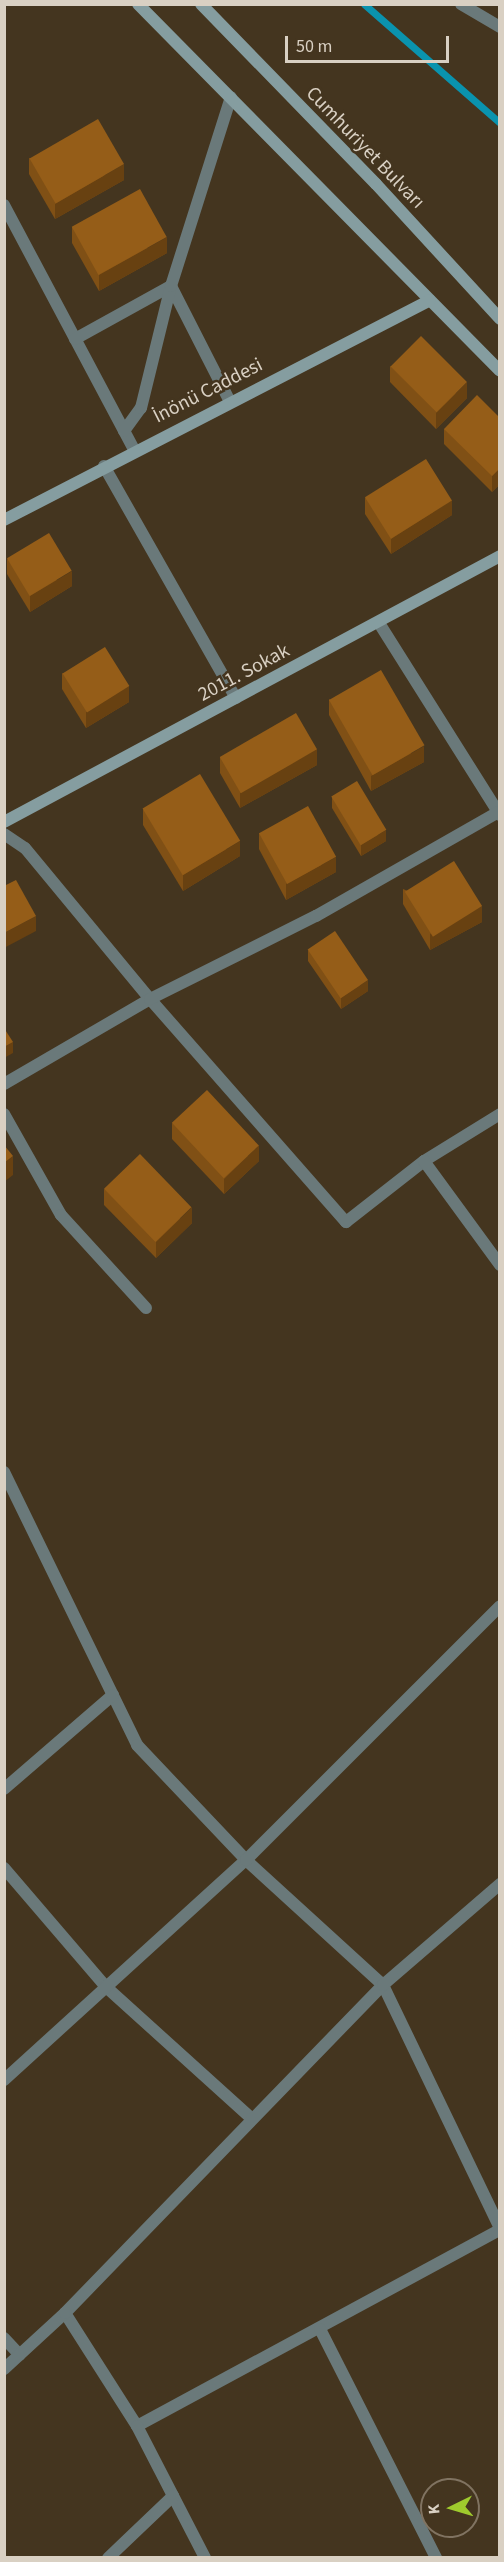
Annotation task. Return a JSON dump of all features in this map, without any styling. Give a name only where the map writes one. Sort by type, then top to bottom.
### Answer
[{"type":"street","points":[[138,4],[500,371]]},
{"type":"street","name":"Cumhuriyet Bulvarı","points":[[201,4],[375,184],[500,320]]},
{"type":"street","points":[[461,4],[500,27]]},
{"type":"street","points":[[124,431],[141,408],[171,286],[231,97]]},
{"type":"street","points":[[4,205],[10,227],[75,339],[135,451]]},
{"type":"street","points":[[75,339],[171,286]]},
{"type":"street","points":[[171,286],[230,402]]},
{"type":"street","name":"İnönü Caddesi","points":[[5,519],[430,300]]},
{"type":"street","points":[[104,466],[236,698]]},
{"type":"street","name":"2011. Sokak","points":[[4,822],[379,623],[500,556]]},
{"type":"street","points":[[4,1084],[150,999],[316,916],[499,814],[379,623]]},
{"type":"street","points":[[4,834],[25,848],[150,999],[346,1221],[424,1161],[500,1114]]},
{"type":"street","points":[[4,1114],[61,1215],[146,1308]]},
{"type":"street","points":[[424,1161],[500,1265]]},
{"type":"street","points":[[4,1472],[137,1745],[246,1860],[383,1985],[495,2206],[500,2229],[320,2329],[137,2426]]},
{"type":"street","points":[[4,2080],[246,1860],[500,1606]]},
{"type":"street","points":[[4,1789],[112,1695]]},
{"type":"street","points":[[4,1868],[105,1986],[250,2117]]},
{"type":"street","points":[[4,2369],[65,2313],[250,2117],[383,1985],[500,1884]]},
{"type":"street","points":[[65,2313],[137,2426],[205,2558]]},
{"type":"street","points":[[320,2329],[436,2558]]},
{"type":"street","points":[[4,2338],[20,2355]]},
{"type":"street","points":[[108,2558],[173,2496]]},
{"type":"building","points":[[98,119],[124,164],[56,204],[30,158]]},
{"type":"building","points":[[140,189],[167,237],[98,275],[72,227]]},
{"type":"building","points":[[421,336],[467,382],[437,412],[391,366]]},
{"type":"building","points":[[477,395],[500,418],[500,468],[492,476],[444,429]]},
{"type":"building","points":[[426,459],[452,501],[391,539],[365,497]]},
{"type":"building","points":[[49,533],[72,571],[30,596],[7,558]]},
{"type":"building","points":[[105,647],[129,686],[87,713],[63,673]]},
{"type":"building","points":[[381,670],[425,745],[373,775],[329,700]]},
{"type":"building","points":[[296,713],[317,749],[241,793],[220,757]]},
{"type":"building","points":[[200,774],[240,841],[183,875],[143,809]]},
{"type":"building","points":[[357,781],[386,830],[361,845],[331,796]]},
{"type":"building","points":[[308,806],[336,857],[287,884],[259,833]]},
{"type":"building","points":[[454,861],[482,906],[433,937],[405,892]]},
{"type":"building","points":[[16,880],[36,916],[4,933],[4,886]]},
{"type":"building","points":[[335,931],[368,980],[341,998],[308,949]]},
{"type":"building","points":[[4,1028],[13,1042],[4,1047]]},
{"type":"building","points":[[207,1090],[259,1146],[224,1178],[172,1123]]},
{"type":"building","points":[[4,1145],[13,1156],[4,1163]]},
{"type":"building","points":[[140,1154],[191,1207],[155,1242],[104,1189]]},
{"type":"waterway","points":[[364,4],[500,123]]}]
